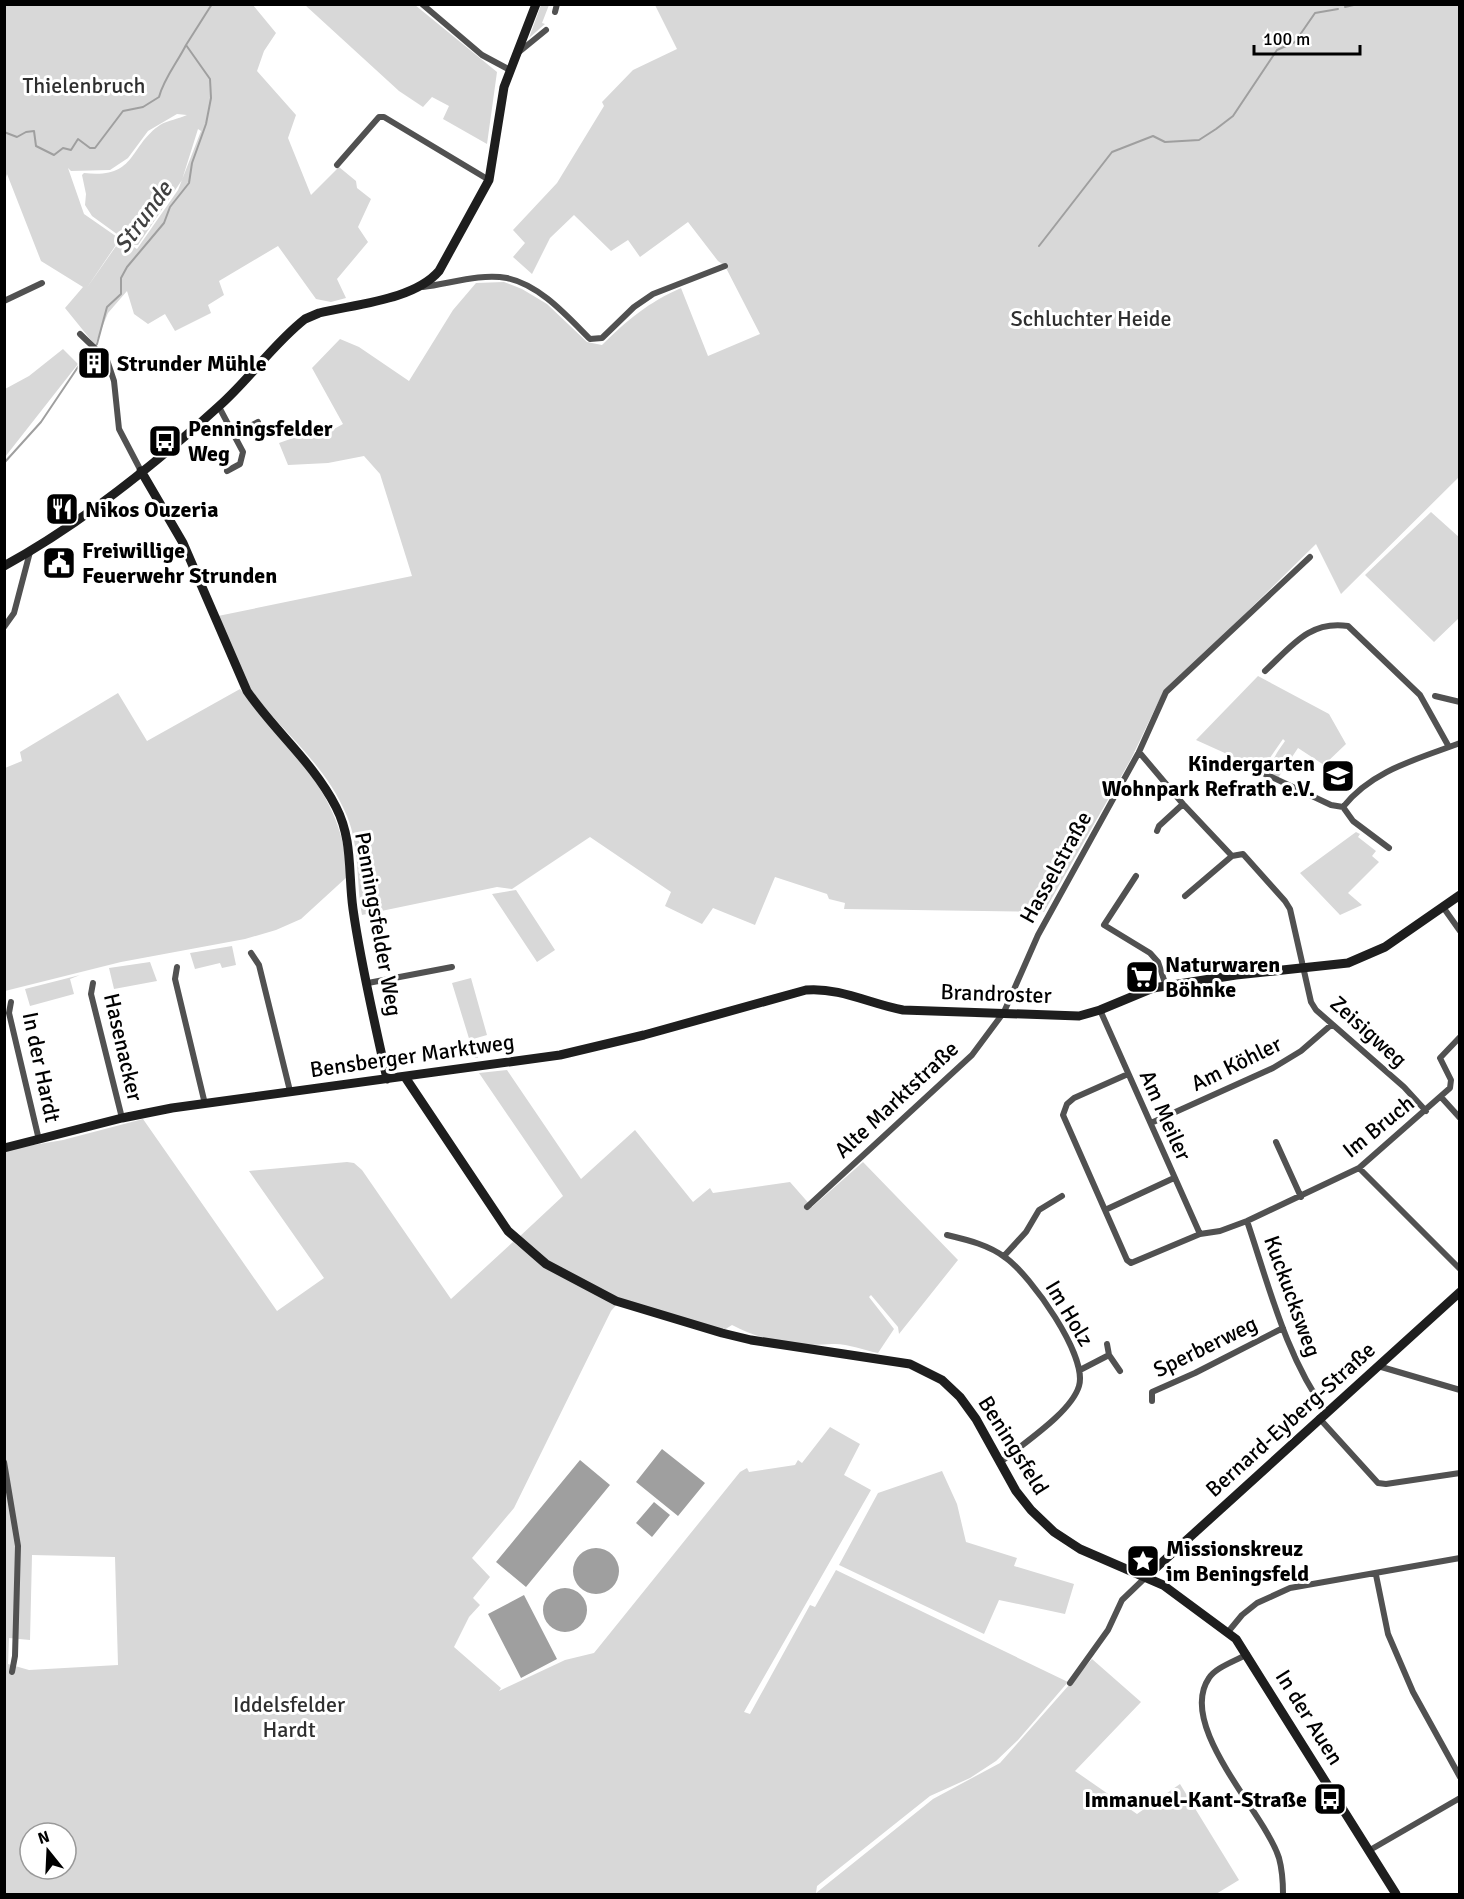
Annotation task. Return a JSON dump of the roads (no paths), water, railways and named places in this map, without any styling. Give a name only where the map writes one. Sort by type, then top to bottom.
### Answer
[{"type":"street","points":[[422,4],[482,55],[510,70]]},
{"type":"street","points":[[423,286],[439,271],[489,180],[504,87],[536,4]]},
{"type":"street","points":[[516,55],[546,30]]},
{"type":"street","points":[[337,165],[379,117],[384,117],[489,180]]},
{"type":"street","points":[[4,566],[76,522],[141,471],[219,406],[305,319],[319,313],[423,286],[480,278],[507,278],[550,301],[590,339],[596,340],[602,338],[634,307],[653,294],[725,266]]},
{"type":"street","points":[[4,302],[42,283]]},
{"type":"street","points":[[81,334],[107,360],[114,381],[119,429],[141,471]]},
{"type":"street","points":[[219,406],[243,452],[240,464],[227,471]]},
{"type":"street","points":[[234,434],[258,422]]},
{"type":"street","name":"Penningsfelder Weg","points":[[141,471],[183,543],[247,691],[260,711],[315,771],[340,815],[349,844],[353,911],[387,1079]]},
{"type":"street","points":[[4,627],[15,613],[30,552]]},
{"type":"street","name":"Hasselstraße","points":[[1004,1012],[1038,935],[1139,752],[1166,692],[1310,556]]},
{"type":"street","points":[[1265,671],[1313,629],[1333,624],[1348,626],[1420,695],[1449,747]]},
{"type":"street","points":[[1436,696],[1460,702]]},
{"type":"street","points":[[1344,807],[1355,794],[1384,773],[1460,743]]},
{"type":"street","points":[[1139,752],[1183,804],[1232,855],[1185,896]]},
{"type":"street","points":[[1263,773],[1331,805],[1344,807],[1353,821],[1389,848]]},
{"type":"street","points":[[1157,831],[1159,826],[1183,804]]},
{"type":"street","name":"Zeisigweg","points":[[1232,855],[1243,854],[1290,909],[1311,1002],[1331,1025],[1404,1087],[1426,1111]]},
{"type":"street","points":[[1136,876],[1104,926],[1150,953],[1158,962],[1166,986]]},
{"type":"street","name":"Brandroster","points":[[822,989],[903,1010],[1079,1016],[1100,1010],[1141,992],[1166,986],[1236,975],[1338,965],[1366,957],[1460,895]]},
{"type":"street","points":[[1443,907],[1460,931]]},
{"type":"street","points":[[251,953],[259,965],[290,1091]]},
{"type":"street","points":[[368,982],[452,966]]},
{"type":"street","points":[[177,967],[175,980],[205,1104]]},
{"type":"street","name":"Hasenacker","points":[[93,983],[91,994],[122,1118]]},
{"type":"street","name":"Bensberger Marktweg","points":[[4,1148],[122,1118],[290,1091],[405,1077],[590,1049],[784,996],[822,989]]},
{"type":"street","name":"In der Hardt","points":[[11,1002],[9,1013],[39,1140]]},
{"type":"street","name":"Am Meiler","points":[[1100,1010],[1200,1234]]},
{"type":"street","name":"Alte Marktstraße","points":[[807,1207],[972,1055],[1004,1012]]},
{"type":"street","name":"Am Köhler","points":[[1151,1123],[1273,1068],[1301,1051],[1331,1025]]},
{"type":"street","name":"Im Bruch","points":[[1105,1210],[1127,1260],[1131,1263],[1200,1234],[1220,1231],[1247,1221],[1301,1197],[1359,1168],[1441,1097],[1451,1084],[1440,1058],[1460,1037]]},
{"type":"street","points":[[1128,1074],[1074,1098],[1067,1104],[1063,1115],[1105,1210],[1174,1178]]},
{"type":"street","name":"Beningsfeld","points":[[405,1077],[508,1231],[546,1264],[616,1301],[751,1340],[910,1364],[942,1380],[960,1397],[1021,1497],[1054,1532],[1080,1549],[1147,1576],[1192,1604],[1228,1632],[1247,1654]]},
{"type":"street","points":[[1441,1097],[1460,1118]]},
{"type":"street","points":[[1276,1142],[1301,1197]]},
{"type":"street","points":[[1359,1168],[1460,1269]]},
{"type":"street","points":[[1004,1256],[1026,1232],[1039,1210],[1062,1196]]},
{"type":"street","name":"Kuckucksweg","points":[[1247,1221],[1282,1328],[1323,1416],[1378,1482],[1386,1484],[1460,1473]]},
{"type":"street","name":"Im Holz","points":[[947,1235],[978,1243],[1004,1256],[1022,1272],[1041,1297],[1073,1350],[1080,1370],[1076,1394],[1060,1413],[1001,1462]]},
{"type":"street","name":"Bernard-Eyberg-Straße","points":[[1147,1576],[1460,1292]]},
{"type":"street","name":"Sperberweg","points":[[1152,1401],[1152,1392],[1195,1373],[1282,1328]]},
{"type":"street","points":[[1107,1344],[1109,1355],[1120,1371]]},
{"type":"street","points":[[1080,1370],[1092,1366],[1109,1355]]},
{"type":"street","points":[[1378,1366],[1460,1390]]},
{"type":"street","points":[[4,1462],[18,1546],[16,1646],[12,1672]]},
{"type":"street","points":[[1228,1632],[1242,1614],[1272,1594],[1290,1588],[1376,1575],[1460,1558]]},
{"type":"street","points":[[1376,1575],[1388,1634],[1413,1692],[1460,1777]]},
{"type":"street","points":[[1070,1683],[1108,1630],[1122,1600],[1147,1576]]},
{"type":"street","points":[[1247,1654],[1208,1679],[1203,1702],[1204,1725],[1229,1774],[1279,1857],[1283,1894]]},
{"type":"street","name":"In der Auen","points":[[1247,1654],[1396,1894]]},
{"type":"street","points":[[1370,1850],[1460,1797]]},
{"type":"waterway","name":"Strunde","points":[[4,463],[41,422],[82,361],[97,344],[107,307],[121,294],[121,278],[127,267],[164,223],[170,207],[189,183],[192,163],[206,124],[211,98],[210,79],[186,45],[212,4]]},
{"type":"waterway","points":[[825,4],[877,4]]},
{"type":"waterway","points":[[1345,7],[1358,4]]},
{"type":"waterway","points":[[1039,246],[1112,152],[1153,136],[1165,142],[1199,140],[1233,116],[1277,50],[1295,42],[1315,13],[1338,9]]},
{"type":"waterway","points":[[4,132],[17,137],[34,131],[36,146],[54,155],[63,148],[71,150],[78,139],[90,148],[95,148],[123,111],[143,107],[159,97],[167,77],[186,45]]},
{"type":"place","name":"Strunder Mühle","points":[[94,363]]},
{"type":"place","name":"Penningsfelder Weg","points":[[165,441]]},
{"type":"place","name":"Nikos Ouzeria","points":[[62,509]]},
{"type":"place","name":"Freiwillige Feuerwehr Strunden","points":[[59,563]]},
{"type":"place","name":"Kindergarten Wohnpark Refrath e.V.","points":[[1338,776]]},
{"type":"place","name":"Naturwaren Böhnke","points":[[1142,977]]},
{"type":"place","name":"Missionskreuz im Beningsfeld","points":[[1143,1561]]},
{"type":"place","name":"Immanuel-Kant-Straße","points":[[1330,1799]]},
{"type":"park label","name":"Thielenbruch","points":[[84,85]]},
{"type":"park label","name":"Schluchter Heide","points":[[1091,318]]},
{"type":"park label","name":"Iddelsfelder Hardt","points":[[289,1716]]}]
